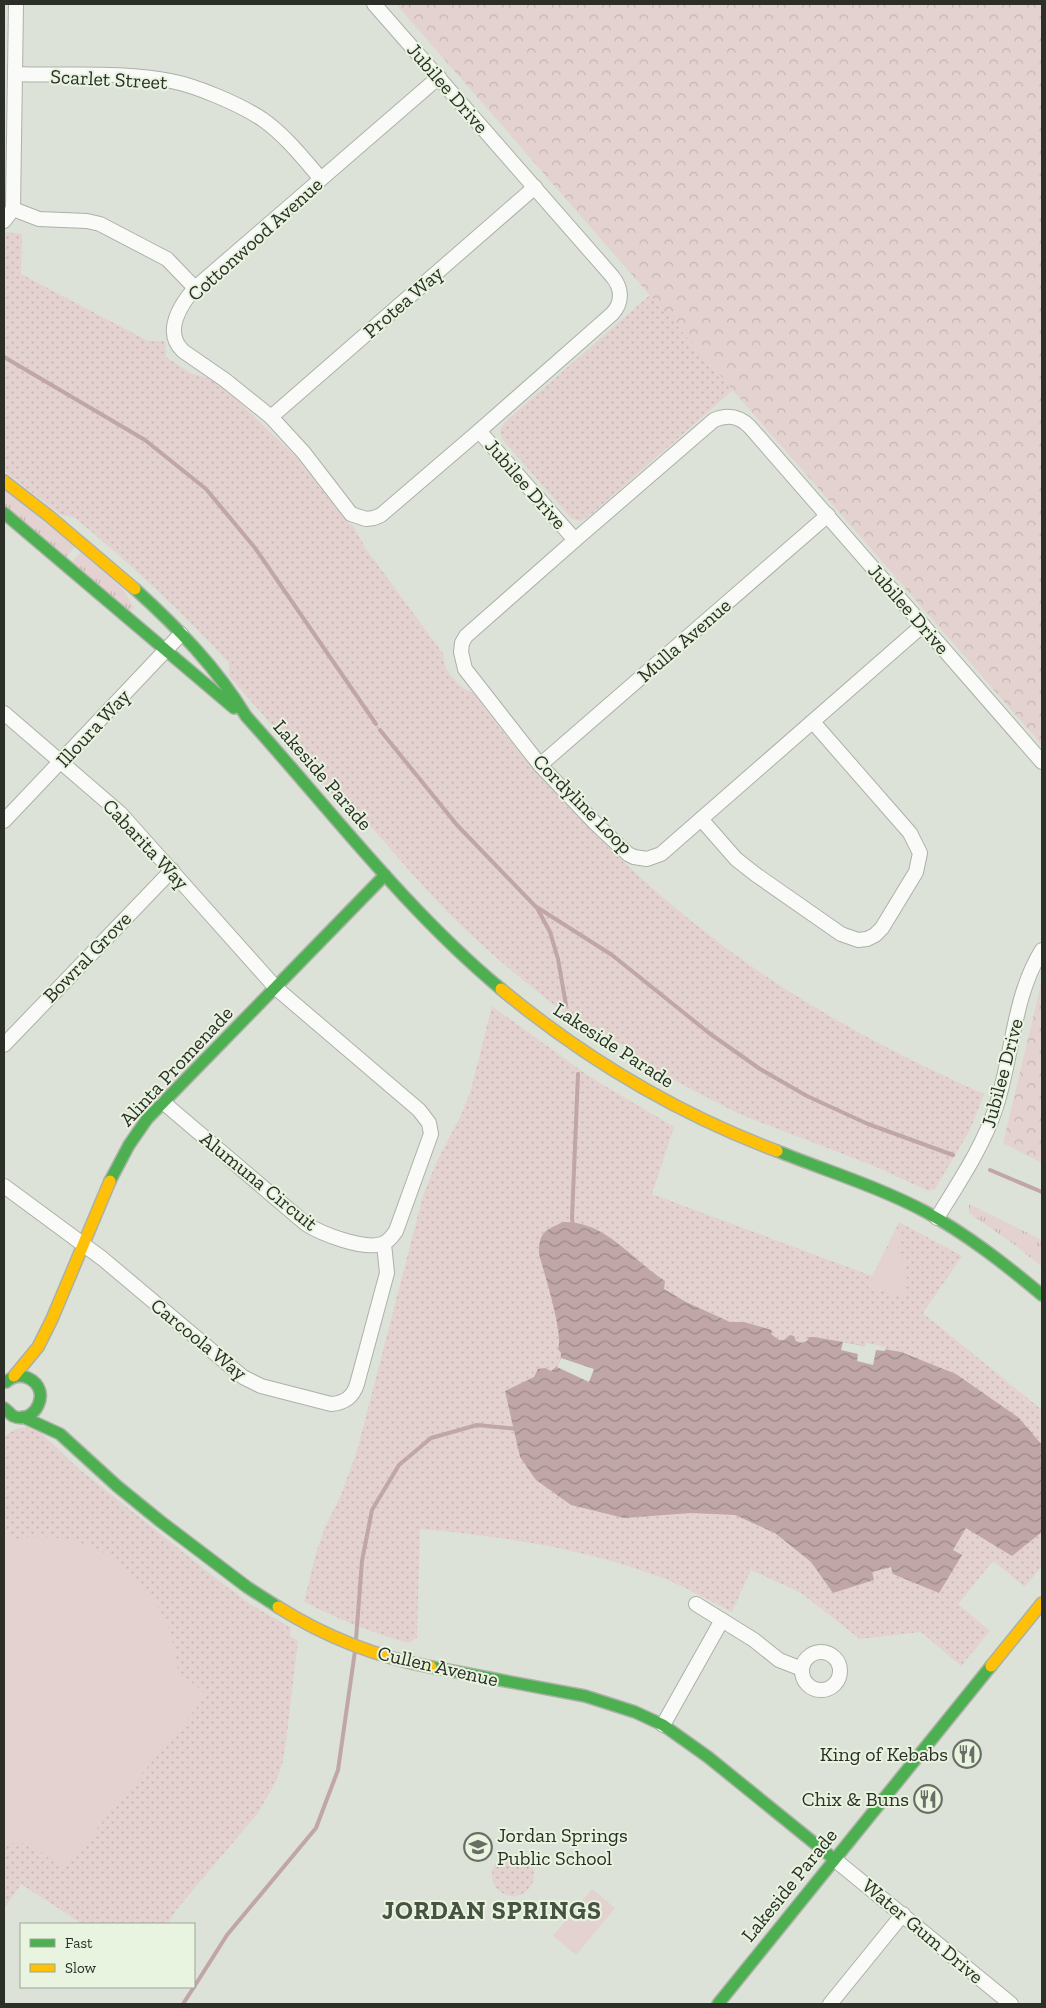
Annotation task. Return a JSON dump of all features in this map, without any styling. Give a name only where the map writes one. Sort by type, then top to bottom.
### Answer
[{"type":"street","points":[[4,221],[13,209],[16,4]]},
{"type":"street","name":"Jubilee Drive","points":[[374,4],[616,280],[620,291],[620,301],[612,314],[479,431],[575,540],[707,426],[720,418],[736,417],[750,427],[1042,762]]},
{"type":"street","name":"Scarlet Street","points":[[14,74],[134,76],[172,81],[188,86],[245,109],[262,120],[291,145],[320,179]]},
{"type":"street","name":"Cottonwood Avenue","points":[[439,78],[195,288],[186,300],[174,323],[173,331],[178,345],[271,417],[304,453],[351,514],[366,519],[381,515],[479,431]]},
{"type":"street","name":"Protea Way","points":[[271,417],[534,187]]},
{"type":"street","points":[[13,209],[39,219],[87,221],[100,224],[167,259],[195,288]]},
{"type":"street","name":"Lakeside Parade","points":[[4,481],[37,505],[116,573],[181,634],[234,694],[246,716],[385,875],[443,936],[493,982],[536,1017],[596,1060],[672,1105],[708,1123],[776,1152],[878,1190],[937,1218],[991,1254],[1042,1295]]},
{"type":"street","name":"Lakeside Parade","points":[[4,513],[227,703],[246,716]]},
{"type":"street","name":"Mulla Avenue","points":[[540,765],[828,515]]},
{"type":"street","name":"Cordyline Loop","points":[[575,540],[470,632],[462,643],[462,660],[465,669],[540,765],[596,824],[624,851],[634,857],[647,859],[661,854],[923,625]]},
{"type":"street","name":"Illoura Way","points":[[4,821],[181,634]]},
{"type":"street","name":"Cabarita Way","points":[[4,713],[120,813],[276,988]]},
{"type":"street","points":[[701,819],[736,858],[807,912],[840,934],[850,938],[867,940],[875,936],[910,883],[918,867],[920,854],[910,832],[813,722]]},
{"type":"street","name":"Bowral Grove","points":[[4,1045],[172,870]]},
{"type":"street","name":"Alinta Promenade","points":[[8,1379],[37,1348],[127,1149],[148,1119],[385,875]]},
{"type":"street","name":"Jubilee Drive","points":[[937,1218],[978,1150],[990,1125],[1002,1086],[1024,986],[1042,950]]},
{"type":"street","points":[[276,988],[419,1110],[429,1123],[431,1134],[429,1142],[414,1178],[400,1223],[391,1239],[384,1244]]},
{"type":"street","name":"Alumuna Circuit","points":[[164,1103],[306,1224],[323,1233],[351,1242],[369,1246],[384,1244]]},
{"type":"street","name":"Carcoola Way","points":[[4,1186],[113,1268],[243,1377],[261,1386],[331,1404],[339,1403],[351,1396],[357,1384],[386,1273],[384,1244]]},
{"type":"street","name":"Alinta Promenade","points":[[37,1348],[40,1391]]},
{"type":"street","points":[[4,1424],[35,1412],[41,1401],[40,1391],[32,1379],[26,1376],[8,1379]]},
{"type":"street","name":"Cullen Avenue","points":[[40,1391],[60,1434]]},
{"type":"street","name":"Cullen Avenue","points":[[4,1408],[12,1415],[60,1434],[117,1486],[222,1568],[274,1605],[329,1634],[376,1653],[430,1668],[585,1696],[635,1712],[663,1726],[708,1757],[834,1859]]},
{"type":"street","name":"Lakeside Parade","points":[[718,2004],[1042,1602]]},
{"type":"street","points":[[696,1604],[754,1640],[779,1660],[802,1669]]},
{"type":"street","points":[[663,1726],[722,1620]]},
{"type":"street","name":"Water Gum Drive","points":[[834,1859],[1011,2004]]},
{"type":"street","points":[[830,2004],[903,1914]]},
{"type":"green space","points":[[396,4],[1042,4],[1042,745]]},
{"type":"green space","points":[[4,232],[22,234],[21,274],[148,341],[165,341],[166,357],[192,374],[209,378],[237,400],[296,457],[344,518],[353,526],[366,549],[444,655],[444,663],[451,676],[475,695],[515,747],[585,824],[662,896],[744,961],[811,1005],[884,1046],[984,1094],[970,1130],[935,1189],[928,1191],[874,1166],[739,1114],[635,1060],[630,1050],[597,1028],[588,1030],[556,1006],[509,969],[451,916],[362,817],[349,813],[229,676],[229,663],[135,569],[74,517],[61,515],[4,471]]},
{"type":"green space","points":[[650,295],[733,390],[588,517],[581,521],[572,519],[502,439],[500,430],[504,423]]},
{"type":"green space","points":[[4,489],[75,547],[66,557],[4,505]]},
{"type":"green space","points":[[81,552],[123,589],[134,608],[130,612],[72,562]]},
{"type":"green space","points":[[1042,980],[1042,1163],[1003,1143]]},
{"type":"green space","points":[[492,1006],[590,1077],[674,1127],[652,1194],[872,1276],[900,1221],[962,1256],[923,1313],[1042,1410],[1042,1566],[1025,1587],[993,1561],[958,1604],[990,1631],[961,1666],[921,1632],[860,1639],[801,1593],[751,1570],[732,1612],[669,1581],[601,1558],[511,1540],[420,1529],[417,1638],[408,1643],[381,1635],[304,1602],[316,1553],[325,1527],[341,1495],[357,1451],[423,1196],[437,1161],[461,1115],[470,1093]]},
{"type":"green space","points":[[969,1204],[1042,1240],[1042,1267],[969,1213]]},
{"type":"green space","points":[[901,1223],[902,1229],[898,1251],[901,1260],[906,1264],[907,1282],[902,1299],[884,1289],[879,1292],[868,1284]]},
{"type":"green space","points":[[25,1427],[40,1432],[78,1468],[214,1577],[250,1604],[291,1628],[290,1636],[298,1641],[286,1742],[283,1761],[276,1781],[258,1813],[177,1909],[168,1923],[80,1923],[21,1884],[4,1909],[4,1436],[16,1429]]},
{"type":"green space","points":[[4,1529],[16,1539],[47,1537],[76,1542],[103,1552],[126,1568],[146,1589],[162,1613],[173,1641],[178,1671],[207,1695],[63,1870],[30,1843],[4,1843]]},
{"type":"green space","points":[[517,1854],[525,1857],[531,1863],[534,1875],[531,1887],[525,1893],[509,1896],[501,1893],[495,1887],[492,1871],[495,1863],[501,1857]]},
{"type":"green space","points":[[592,1889],[615,1908],[576,1955],[553,1936]]},
{"type":"water","points":[[563,1222],[578,1223],[605,1235],[618,1243],[665,1281],[664,1289],[686,1302],[730,1322],[744,1322],[772,1330],[771,1334],[779,1340],[784,1340],[790,1335],[794,1336],[796,1341],[802,1343],[807,1341],[809,1337],[814,1337],[901,1352],[956,1374],[1019,1418],[1042,1445],[1042,1532],[1012,1556],[966,1528],[953,1550],[962,1555],[939,1593],[893,1574],[891,1567],[872,1572],[874,1580],[833,1593],[811,1562],[775,1533],[735,1515],[691,1513],[624,1518],[571,1505],[536,1480],[520,1457],[505,1391],[534,1377],[538,1369],[545,1368],[551,1371],[560,1361],[561,1353],[558,1349],[556,1317],[539,1254],[539,1246],[542,1236],[547,1230]]},
{"type":"pier","points":[[843,1342],[865,1346],[866,1343],[886,1347],[885,1351],[876,1350],[873,1365],[857,1361],[858,1354],[841,1350]]},
{"type":"pier","points":[[561,1358],[594,1369],[589,1382],[557,1367]]},
{"type":"waterway","points":[[4,357],[145,440],[206,489],[255,548],[376,724]]},
{"type":"waterway","points":[[380,730],[457,825],[535,906],[612,955],[709,1033],[760,1069],[807,1096],[868,1124],[953,1155]]},
{"type":"waterway","points":[[537,908],[550,932],[558,959],[566,1005]]},
{"type":"waterway","points":[[573,1226],[578,1074]]},
{"type":"waterway","points":[[990,1170],[1042,1192]]},
{"type":"waterway","points":[[356,1639],[362,1561],[372,1510],[399,1465],[431,1438],[477,1425],[518,1429]]},
{"type":"waterway","points":[[195,1985],[227,1935],[316,1828],[338,1770],[355,1651]]},
{"type":"waterway","points":[[183,2004],[193,1988]]},
{"type":"traffic: fast","points":[[4,513],[234,708]]},
{"type":"traffic: fast","points":[[135,589],[166,618],[209,665],[246,716],[400,892],[432,926],[501,989]]},
{"type":"traffic: fast","points":[[110,1181],[129,1145],[147,1119],[385,875]]},
{"type":"traffic: fast","points":[[777,1151],[871,1187],[926,1212],[957,1230],[1042,1295]]},
{"type":"traffic: fast","points":[[4,1408],[13,1416],[21,1418],[34,1412],[40,1398],[40,1390],[36,1383],[28,1378],[16,1377],[6,1382]]},
{"type":"traffic: fast","points":[[23,1417],[60,1434],[117,1486],[160,1521],[247,1587],[278,1607]]},
{"type":"traffic: fast","points":[[718,2004],[991,1666]]},
{"type":"traffic: fast","points":[[431,1667],[585,1696],[635,1712],[663,1725],[708,1757],[834,1859]]},
{"type":"traffic: slow","points":[[4,481],[49,516],[135,589]]},
{"type":"traffic: slow","points":[[501,989],[565,1038],[632,1082],[703,1119],[777,1151]]},
{"type":"traffic: slow","points":[[14,1376],[38,1347],[52,1319],[110,1181]]},
{"type":"traffic: slow","points":[[991,1666],[1042,1603]]},
{"type":"traffic: slow","points":[[278,1607],[314,1627],[352,1644],[411,1663],[431,1667]]},
{"type":"place","name":"King of Kebabs","points":[[967,1754]]},
{"type":"place","name":"Chix & Buns","points":[[928,1799]]},
{"type":"place","name":"Jordan Springs Public School","points":[[478,1847]]},
{"type":"district","name":"JORDAN SPRINGS","points":[[492,1910]]}]
